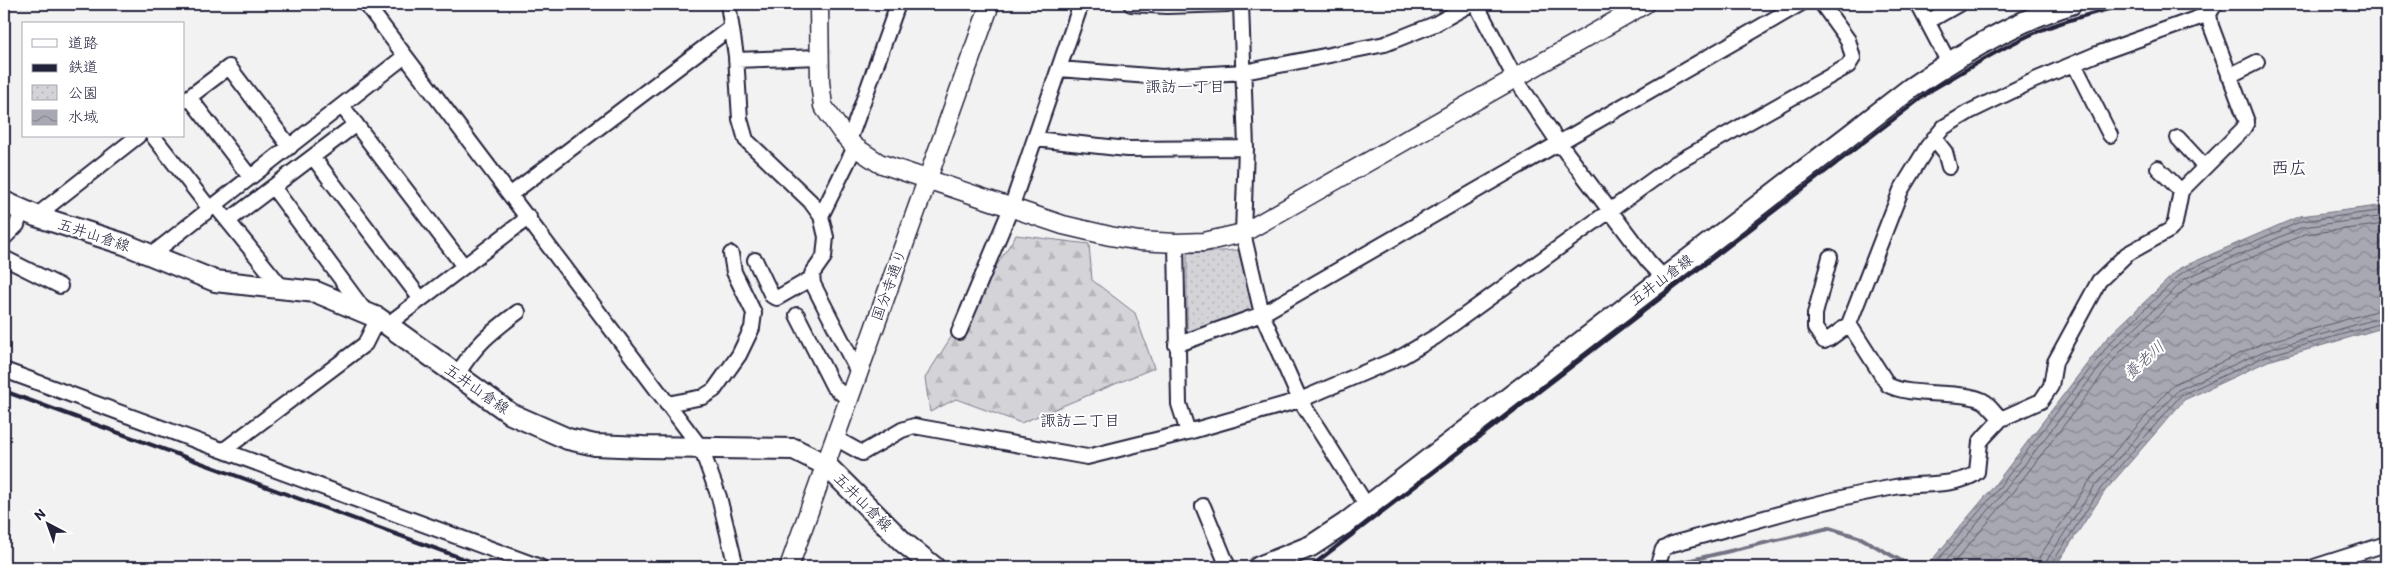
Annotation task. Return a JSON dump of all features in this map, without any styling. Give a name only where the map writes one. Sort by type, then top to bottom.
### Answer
[{"type":"main road","name":"五井山倉線","points":[[1259,567],[1311,546],[1367,506],[1911,88],[1949,62],[2010,28],[2071,4]]},
{"type":"main road","name":"五井山倉線","points":[[20,210],[152,255],[216,281],[316,292],[376,318],[511,414],[568,439],[595,445],[794,448],[826,465],[903,542],[934,567]]},
{"type":"street","points":[[366,4],[529,217],[701,448],[719,497],[736,567]]},
{"type":"street","points":[[728,4],[736,60],[740,119],[746,140],[810,201],[821,216],[826,236],[824,257],[812,274],[812,278],[858,372]]},
{"type":"street","points":[[819,4],[823,106],[852,144],[879,163],[1062,225],[1139,241],[1176,243],[1204,242],[1243,233],[1645,4]]},
{"type":"street","points":[[821,216],[852,144],[898,4]]},
{"type":"street","name":"国分寺通り","points":[[789,567],[990,4]]},
{"type":"street","points":[[959,332],[1011,208],[1081,4]]},
{"type":"street","points":[[1131,4],[1167,6],[1228,4]]},
{"type":"street","points":[[1241,4],[1246,148],[1243,233],[1262,314],[1300,400],[1367,506]]},
{"type":"street","points":[[1059,69],[1162,77],[1244,72],[1385,44],[1435,24],[1471,4]]},
{"type":"street","points":[[1476,4],[1516,78],[1559,143],[1609,210],[1664,278]]},
{"type":"street","points":[[1176,345],[1262,314],[1800,4]]},
{"type":"street","points":[[835,438],[862,453],[902,430],[914,426],[1087,457],[1188,432],[1300,400],[1403,356],[1434,337],[1676,163],[1848,66],[1853,58],[1848,40],[1822,4]]},
{"type":"street","points":[[1918,4],[1929,21],[1949,62]]},
{"type":"street","points":[[1929,21],[1959,4]]},
{"type":"street","points":[[1657,567],[1663,549],[1672,544],[1830,502],[1896,487],[1957,480],[1972,476],[1977,472],[1980,462],[1980,442],[2001,420],[2041,401],[2051,386],[2055,362],[2098,281],[2127,254],[2170,230],[2175,223],[2181,191],[2247,122],[2229,76],[2212,9],[2074,64],[1968,112],[1944,127],[1913,167],[1901,190],[1850,324],[1827,340],[1815,328],[1815,314],[1830,257]]},
{"type":"street","points":[[511,194],[730,28]]},
{"type":"street","points":[[152,255],[405,56]]},
{"type":"street","points":[[736,60],[820,57]]},
{"type":"street","points":[[2229,76],[2256,62]]},
{"type":"street","points":[[2074,64],[2110,135]]},
{"type":"street","points":[[250,178],[186,99],[229,67],[290,147]]},
{"type":"street","points":[[342,106],[463,265]]},
{"type":"street","points":[[228,221],[356,124]]},
{"type":"street","points":[[4,238],[17,225],[20,210],[135,138]]},
{"type":"street","points":[[155,138],[212,207],[228,221],[282,289]]},
{"type":"street","points":[[1934,138],[1945,152],[1949,167]]},
{"type":"street","points":[[2178,138],[2204,166]]},
{"type":"street","points":[[1035,139],[1127,149],[1246,148]]},
{"type":"street","points":[[313,157],[420,298]]},
{"type":"street","points":[[2158,168],[2181,191]]},
{"type":"street","points":[[273,187],[376,318]]},
{"type":"street","points":[[224,450],[365,344],[376,318],[420,298],[529,217]]},
{"type":"street","points":[[1176,243],[1176,345],[1179,404],[1188,432]]},
{"type":"street","points":[[667,404],[703,397],[714,390],[739,356],[752,328],[754,313],[734,272],[731,254]]},
{"type":"street","points":[[4,258],[60,286]]},
{"type":"street","points":[[755,260],[772,296],[777,298],[812,278]]},
{"type":"street","points":[[457,375],[469,355],[486,336],[518,312]]},
{"type":"street","points":[[796,315],[833,386],[848,399]]},
{"type":"street","points":[[1850,324],[1888,385],[1896,390],[1946,394],[1984,402],[2001,420]]},
{"type":"street","points":[[4,370],[540,567]]},
{"type":"street","points":[[1203,506],[1228,567]]},
{"type":"street","points":[[2314,567],[2386,544]]},
{"type":"green space","points":[[1016,235],[1089,244],[1092,280],[1135,313],[1154,368],[1021,423],[956,399],[930,412],[925,378]]},
{"type":"green space","points":[[1239,250],[1254,314],[1187,341],[1187,253]]},
{"type":"water","name":"養老川","points":[[2386,205],[2386,327],[2268,361],[2184,400],[2105,491],[2055,567],[1926,567],[1990,491],[2106,339],[2180,268],[2300,216]]},
{"type":"waterway","points":[[1662,565],[1829,528],[1861,538],[1912,567]]},
{"type":"railway","points":[[1310,567],[1933,89],[2001,49],[2030,35],[2076,18],[2129,4]]},
{"type":"railway","points":[[4,391],[486,567]]},
{"type":"district","name":"諏訪一丁目","points":[[1185,86]]},
{"type":"district","name":"西広","points":[[2289,168]]},
{"type":"district","name":"諏訪二丁目","points":[[1080,420]]}]
